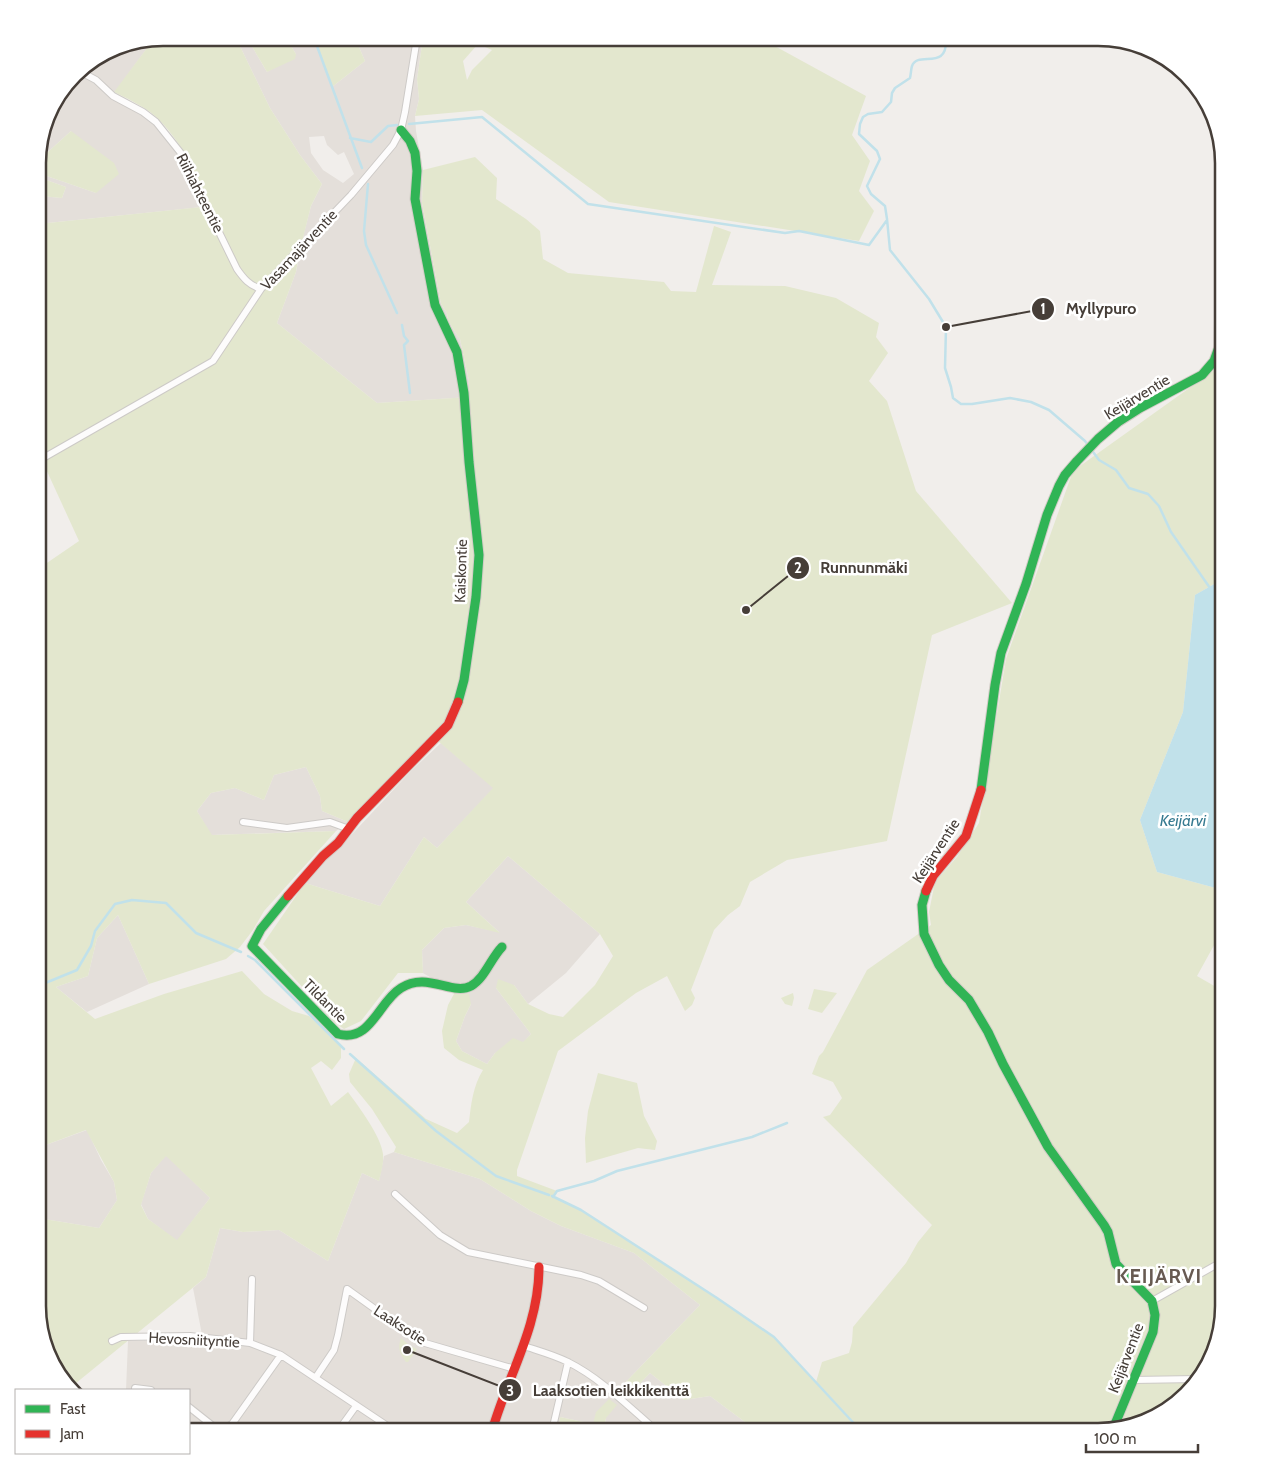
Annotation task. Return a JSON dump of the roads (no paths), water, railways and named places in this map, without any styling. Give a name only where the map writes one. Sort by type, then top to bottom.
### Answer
[{"type":"street","name":"Vasamajärventie","points":[[47,455],[213,361],[261,289],[351,195],[393,145],[401,130],[416,47]]},
{"type":"street","name":"Riihiahteentie","points":[[86,75],[96,80],[113,96],[143,112],[156,122],[180,152],[237,269],[243,278],[261,289]]},
{"type":"street","name":"Kaiskontie","points":[[252,946],[261,929],[291,892],[323,856],[338,843],[357,818],[448,725],[454,717],[464,680],[479,555],[464,393],[456,352],[435,305],[415,199],[417,171],[415,153],[410,141],[401,130]]},
{"type":"street","name":"Keijärventie","points":[[1116,1421],[1153,1332],[1155,1315],[1152,1302],[1116,1264],[1108,1232],[1048,1147],[969,1000],[949,980],[939,965],[928,945],[922,923],[922,905],[927,887],[933,876],[966,836],[972,821],[981,790],[1001,653],[1054,499],[1065,475],[1098,439],[1118,422],[1202,375],[1215,358]]},
{"type":"street","points":[[243,822],[287,828],[330,822],[349,829]]},
{"type":"street","name":"Tildantie","points":[[252,946],[338,1034],[346,1037],[360,1034],[394,992],[414,981],[426,980],[460,988],[469,987],[479,978],[502,946]]},
{"type":"street","points":[[395,1194],[440,1235],[468,1252],[564,1271],[599,1281],[644,1308]]},
{"type":"street","points":[[494,1423],[524,1346],[537,1302],[539,1267]]},
{"type":"street","points":[[1152,1302],[1215,1267]]},
{"type":"street","points":[[250,1343],[252,1279]]},
{"type":"street","name":"Laaksotie","points":[[316,1377],[334,1350],[347,1289],[425,1343],[515,1368]]},
{"type":"street","name":"Hevosniityntie","points":[[112,1341],[121,1336],[190,1336],[250,1343],[281,1355],[384,1423]]},
{"type":"street","points":[[524,1346],[568,1362],[610,1391],[648,1423]]},
{"type":"street","points":[[233,1423],[281,1355]]},
{"type":"street","points":[[554,1423],[568,1362]]},
{"type":"street","points":[[1133,1380],[1189,1379]]},
{"type":"street","points":[[135,1388],[143,1389]]},
{"type":"street","points":[[344,1423],[356,1406]]},
{"type":"street","points":[[190,1408],[209,1423]]},
{"type":"water","name":"Keijärvi","points":[[1215,584],[1215,888],[1157,872],[1140,820],[1183,712],[1195,595]]},
{"type":"waterway","points":[[317,47],[362,168]]},
{"type":"waterway","points":[[945,47],[938,58],[915,62],[912,66],[910,78],[895,88],[892,93],[891,102],[882,112],[868,114],[863,117],[859,134],[877,151],[880,159],[867,186],[871,194],[885,206],[890,250],[929,299],[946,327],[945,368],[953,398],[961,404],[1010,398],[1031,402],[1049,410],[1085,441],[1099,460],[1116,470],[1129,488],[1148,494],[1159,506],[1171,532],[1210,588]]},
{"type":"waterway","points":[[409,124],[482,117],[588,204],[785,233],[799,231],[869,245],[887,220]]},
{"type":"waterway","points":[[350,138],[371,142],[388,126],[397,125]]},
{"type":"waterway","points":[[368,184],[364,231],[366,245],[397,313]]},
{"type":"waterway","points":[[402,325],[404,336],[408,341],[404,345],[410,393]]},
{"type":"waterway","points":[[46,983],[77,970],[91,946],[95,931],[115,904],[132,900],[166,903],[196,933],[241,952]]},
{"type":"waterway","points":[[248,956],[255,960],[344,1049]]},
{"type":"waterway","points":[[350,1054],[436,1131],[496,1176],[549,1195]]},
{"type":"waterway","points":[[553,1197],[557,1191],[594,1181],[617,1171],[752,1137],[787,1123]]},
{"type":"waterway","points":[[552,1196],[581,1210],[774,1337],[854,1423]]},
{"type":"place","name":"Myllypuro","points":[[946,327]]},
{"type":"place","name":"Runnunmäki","points":[[746,610]]},
{"type":"place","name":"Laaksotien leikkikenttä","points":[[407,1350]]},
{"type":"district","name":"KEIJÄRVI","points":[[1159,1276]]}]
